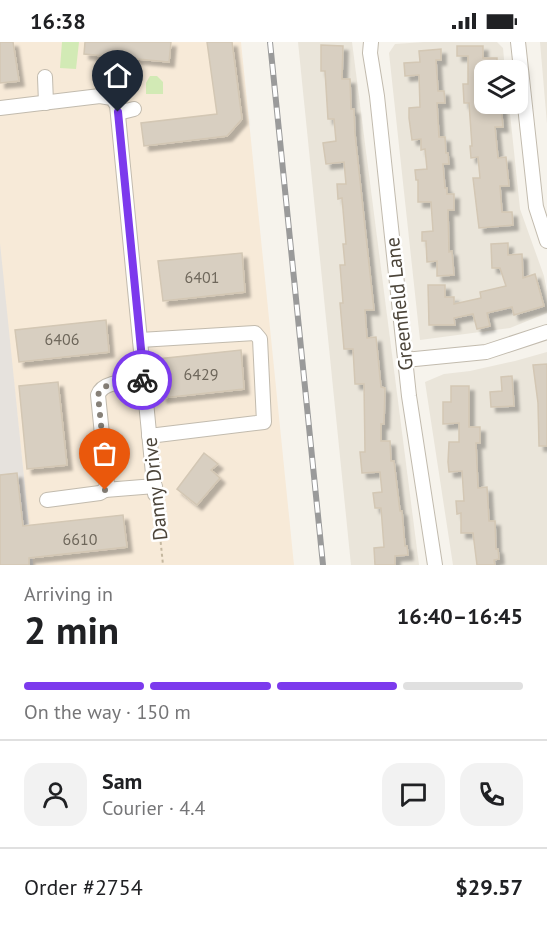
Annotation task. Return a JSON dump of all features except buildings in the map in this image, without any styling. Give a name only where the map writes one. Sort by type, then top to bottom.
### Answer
[{"type":"street","name":"Greenfield Lane","points":[[370,42],[405,360],[435,565]]},
{"type":"street","points":[[518,42],[536,207],[547,241]]},
{"type":"street","points":[[45,77],[46,103]]},
{"type":"street","points":[[0,108],[106,96],[115,101],[118,112],[134,109]]},
{"type":"street","name":"Danny Drive","points":[[118,112],[155,490]]},
{"type":"street","points":[[405,360],[486,352],[547,332]]},
{"type":"street","points":[[140,340],[255,333],[260,339],[264,422],[149,436]]},
{"type":"street","points":[[105,490],[107,484],[98,395],[100,389],[106,385],[144,380]]},
{"type":"street","points":[[47,500],[100,493],[105,490],[155,490]]},
{"type":"path","name":"Danny Drive","points":[[155,490],[163,565]]},
{"type":"shaded area","points":[[0,42],[241,42],[294,565],[33,565],[0,251]]},
{"type":"shaded area","points":[[298,42],[352,42],[419,565],[351,565]]},
{"type":"shaded area","points":[[497,42],[503,48],[504,60],[474,60],[474,114],[510,114],[520,209],[544,276],[547,313],[510,328],[420,340],[389,53],[395,44]]},
{"type":"shaded area","points":[[540,42],[547,42],[547,124]]},
{"type":"shaded area","points":[[0,243],[33,565],[0,565]]},
{"type":"shaded area","points":[[547,352],[547,565],[453,565],[425,382],[444,374],[470,371]]},
{"type":"green space","points":[[62,42],[79,42],[76,69],[60,68]]},
{"type":"green space","points":[[150,76],[157,76],[163,82],[163,94],[146,94],[146,83]]},
{"type":"railway","points":[[270,42],[323,565]]},
{"type":"way so far","points":[[105,490],[107,484],[98,395],[100,389],[106,385],[142,380]]},
{"type":"route","points":[[118,112],[144,380],[142,380]]}]
